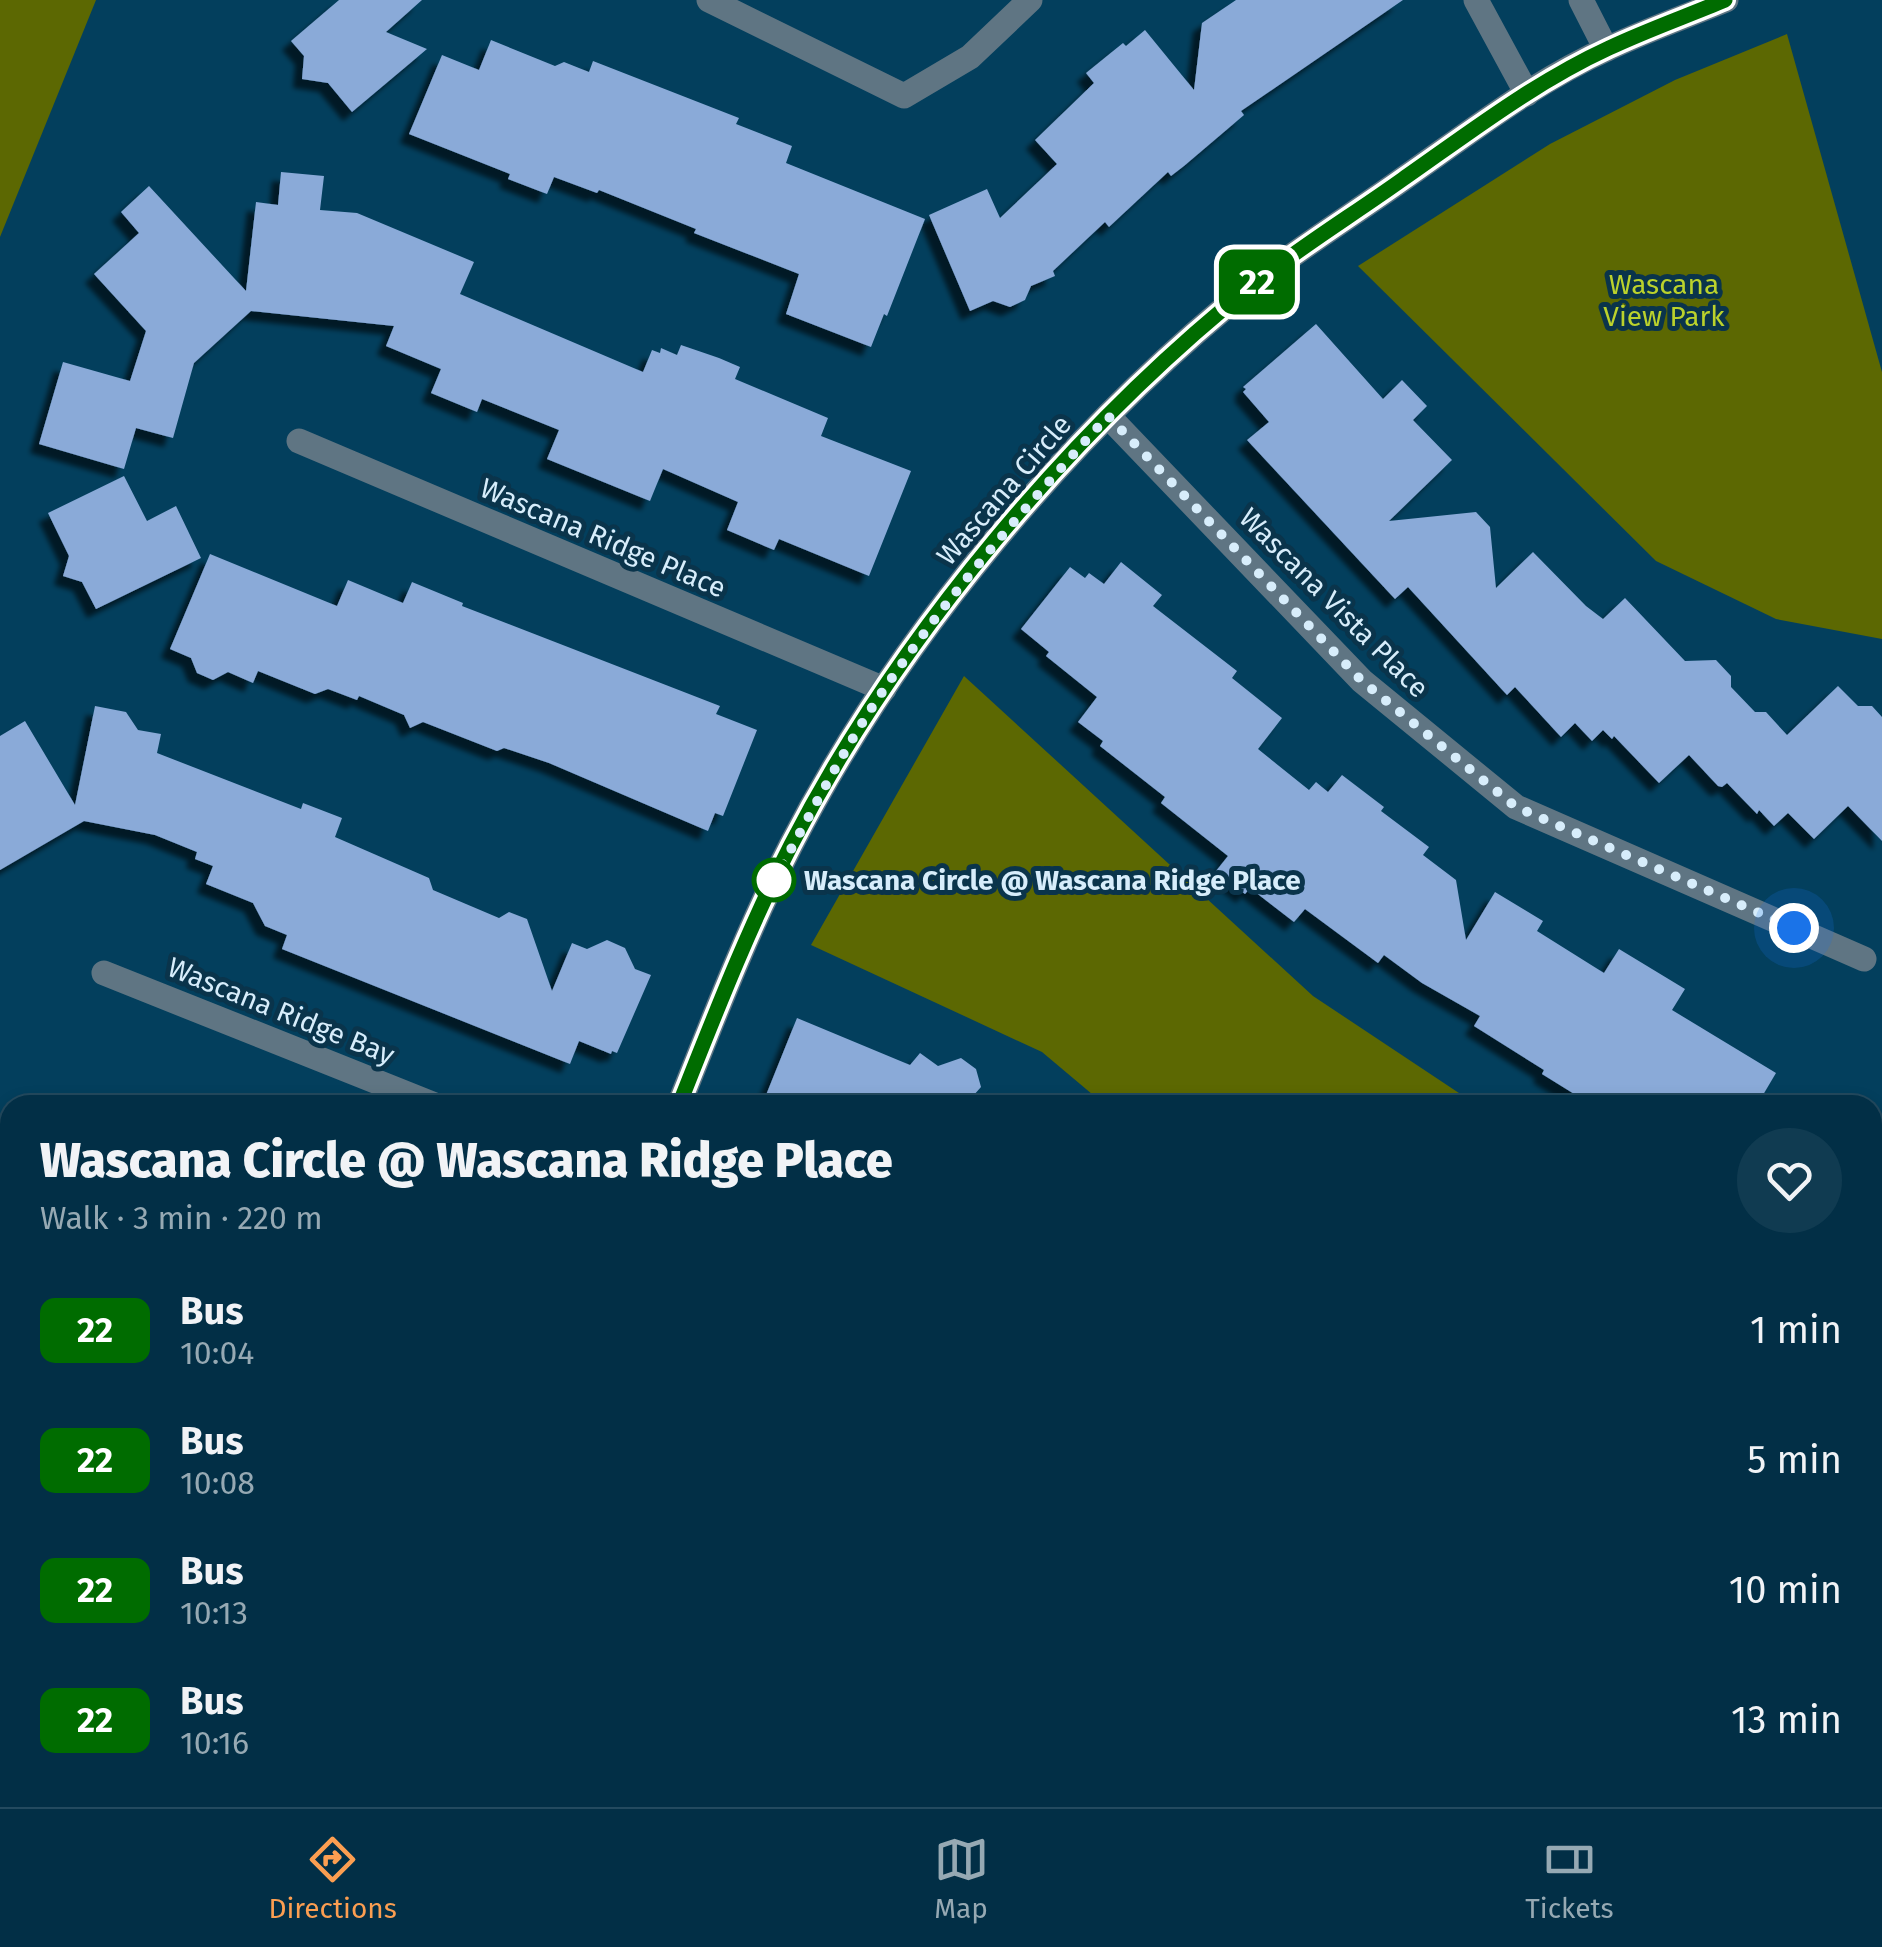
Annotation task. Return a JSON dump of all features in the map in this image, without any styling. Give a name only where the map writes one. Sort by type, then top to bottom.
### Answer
[{"type":"street","points":[[709,0],[904,96],[970,57],[1030,0]]},
{"type":"street","points":[[1476,0],[1527,94]]},
{"type":"street","points":[[1580,0],[1606,49]]},
{"type":"street","name":"Wascana Circle","points":[[683,1095],[743,947],[792,843],[884,689],[957,589],[1108,416],[1179,348],[1257,282],[1527,94],[1606,49],[1726,0]]},
{"type":"street","name":"Wascana Vista Place","points":[[1108,416],[1362,681],[1516,807],[1864,958]]},
{"type":"street","name":"Wascana Ridge Place","points":[[299,441],[884,689]]},
{"type":"street","name":"Wascana Ridge Bay","points":[[104,972],[410,1095]]},
{"type":"green space","points":[[0,0],[96,0],[0,237]]},
{"type":"green space","name":"Wascana View Park","points":[[1787,34],[1882,372],[1882,639],[1776,619],[1656,561],[1358,266],[1550,144],[1675,80]]},
{"type":"green space","points":[[964,676],[1313,996],[1462,1095],[1093,1095],[1042,1052],[811,945]]},
{"type":"building","points":[[339,0],[422,0],[386,32],[427,49],[352,112],[328,83],[302,79],[304,56],[291,41]]},
{"type":"building","points":[[1236,0],[1403,0],[1241,111],[1244,115],[1184,166],[1171,176],[1168,172],[1109,227],[1105,222],[1053,271],[1055,276],[1031,286],[1025,300],[1010,307],[993,301],[970,311],[929,215],[987,189],[1000,218],[1057,164],[1035,140],[1094,83],[1086,73],[1145,30],[1194,90],[1202,23]]},
{"type":"building","points":[[491,40],[555,66],[564,62],[589,72],[593,61],[739,118],[736,124],[792,146],[786,163],[925,219],[871,347],[786,314],[799,274],[599,190],[597,193],[554,177],[547,194],[508,179],[510,174],[409,134],[442,55],[479,70]]},
{"type":"building","points":[[281,172],[324,176],[320,210],[357,213],[474,262],[460,294],[643,372],[652,350],[660,353],[661,348],[677,355],[681,345],[719,358],[740,367],[735,379],[828,418],[821,436],[911,471],[869,576],[779,539],[774,550],[727,530],[738,502],[663,469],[650,501],[547,459],[559,430],[482,399],[477,412],[431,393],[441,369],[386,346],[394,326],[251,311],[194,363],[173,438],[136,428],[124,469],[39,444],[63,362],[130,381],[146,331],[94,274],[139,233],[121,212],[149,186],[246,291],[256,202],[278,205]]},
{"type":"building","points":[[1316,324],[1383,399],[1402,380],[1427,406],[1413,420],[1452,460],[1389,521],[1476,512],[1490,527],[1496,588],[1533,552],[1603,619],[1625,598],[1685,661],[1716,660],[1731,676],[1731,687],[1755,712],[1766,712],[1787,735],[1838,686],[1858,706],[1872,706],[1882,717],[1882,841],[1848,806],[1814,839],[1788,813],[1774,826],[1727,783],[1718,786],[1689,755],[1659,783],[1614,736],[1612,739],[1603,730],[1592,741],[1575,723],[1561,737],[1515,687],[1507,695],[1408,587],[1395,599],[1247,440],[1269,422],[1243,387]]},
{"type":"building","points":[[124,476],[147,521],[176,506],[201,558],[96,609],[82,582],[63,576],[69,556],[48,513]]},
{"type":"building","points":[[210,554],[337,606],[348,580],[403,603],[412,582],[463,603],[462,606],[720,706],[716,714],[757,730],[723,816],[715,813],[708,831],[549,763],[504,748],[497,751],[423,722],[410,728],[404,715],[359,696],[357,700],[328,689],[315,694],[258,671],[253,683],[228,672],[213,680],[197,673],[191,658],[170,649]]},
{"type":"building","points":[[1121,562],[1162,595],[1153,606],[1237,671],[1232,678],[1282,718],[1258,749],[1309,790],[1316,782],[1328,792],[1342,775],[1429,847],[1423,855],[1456,880],[1466,940],[1495,892],[1543,921],[1537,931],[1604,973],[1619,949],[1685,989],[1672,1010],[1776,1073],[1763,1095],[1576,1095],[1474,1026],[1480,1016],[1422,983],[1384,955],[1378,963],[1305,909],[1294,922],[1250,888],[1245,894],[1216,871],[1228,856],[1161,803],[1165,797],[1100,746],[1103,741],[1078,722],[1097,697],[1046,656],[1049,652],[1021,629],[1070,567],[1085,578],[1089,573],[1104,584]]},
{"type":"building","points":[[95,706],[126,712],[138,730],[161,734],[157,753],[301,809],[303,803],[342,818],[335,837],[429,878],[433,890],[499,918],[509,912],[527,919],[552,991],[572,943],[587,949],[607,940],[625,948],[635,969],[651,975],[617,1053],[579,1041],[570,1064],[282,949],[287,935],[265,926],[253,903],[206,884],[213,866],[195,859],[197,852],[155,835],[84,821],[0,870],[0,736],[25,721],[75,805]]},
{"type":"building","points":[[797,1018],[910,1065],[920,1053],[938,1066],[961,1058],[976,1069],[981,1087],[974,1095],[766,1095]]},
{"type":"bus line","name":"22","points":[[683,1095],[743,947],[792,843],[884,689],[957,589],[1108,416],[1179,348],[1257,282],[1527,94],[1606,49],[1725,0]]},
{"type":"place","name":"Wascana Circle @ Wascana Ridge Place","points":[[774,880]]},
{"type":"route","points":[[774,880],[884,689],[957,589],[1108,416],[1362,681],[1516,807],[1794,928]]}]
